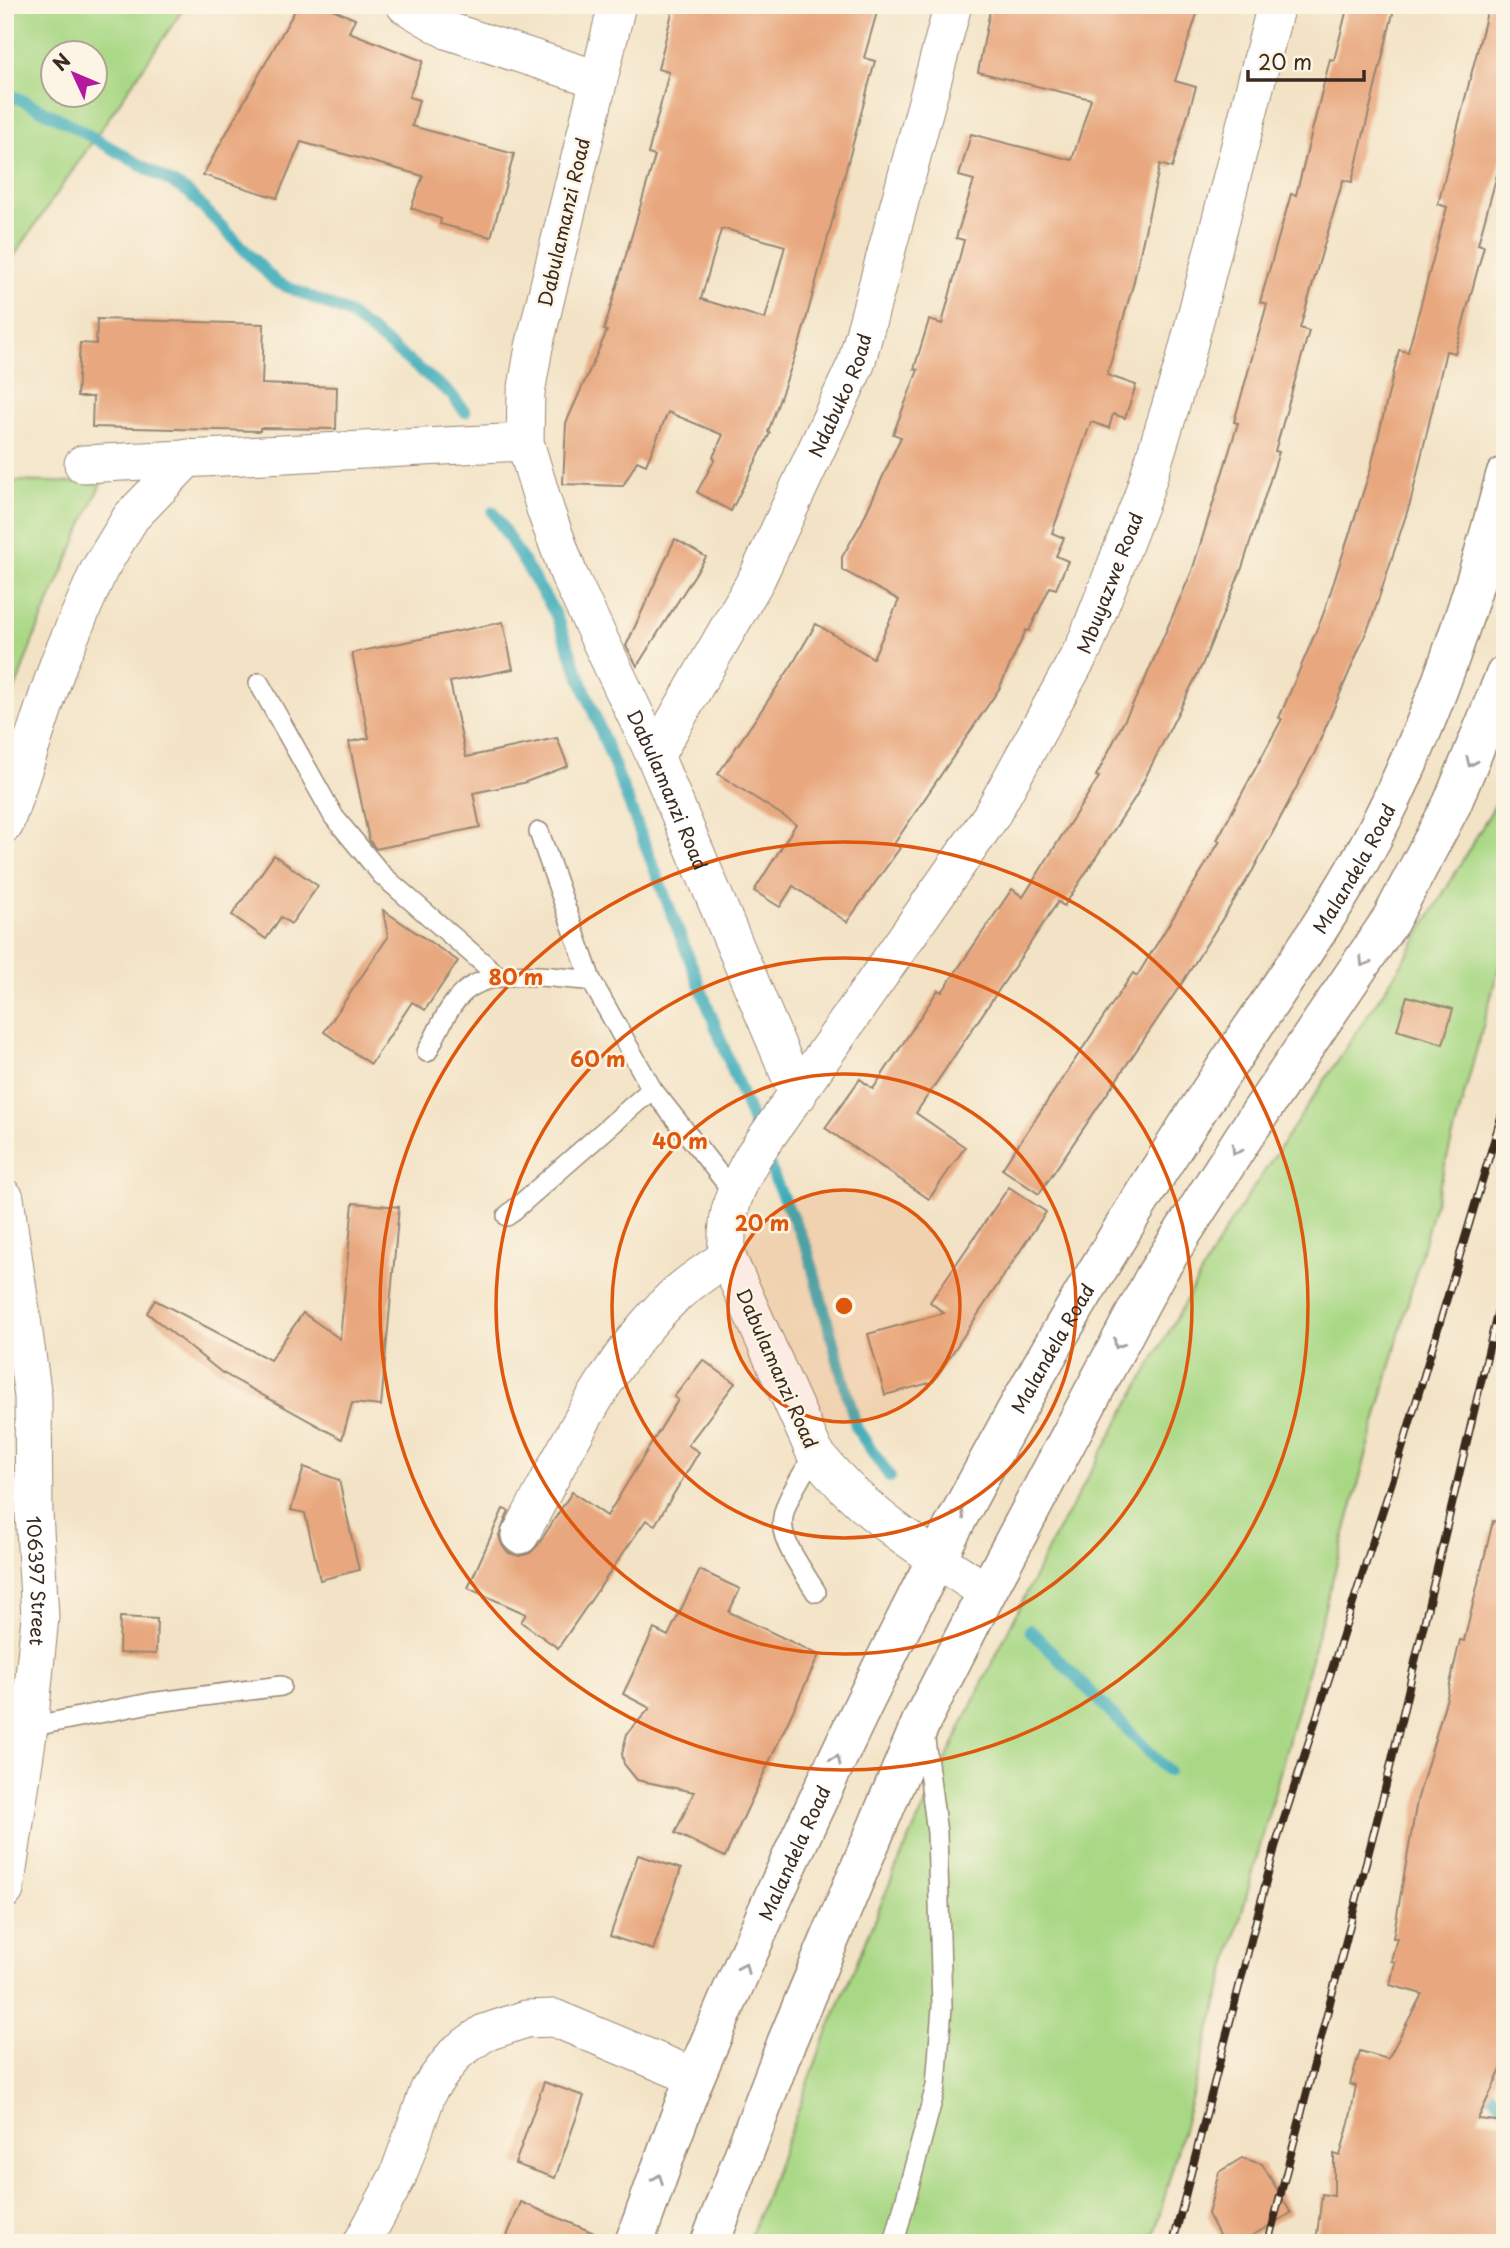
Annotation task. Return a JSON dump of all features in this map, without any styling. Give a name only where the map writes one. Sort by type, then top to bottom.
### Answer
[{"type":"main road","name":"Malandela Road","points":[[634,2243],[695,2077],[840,1750],[935,1557],[1148,1185],[1304,952],[1372,839],[1406,768],[1452,657],[1473,594],[1505,476]]},
{"type":"main road","points":[[710,2243],[787,2042],[922,1720],[1155,1276],[1243,1138],[1390,921],[1452,804],[1505,676]]},
{"type":"street","points":[[405,5],[449,31],[597,79]]},
{"type":"street","name":"Dabulamanzi Road","points":[[617,5],[534,347],[526,393],[525,442],[569,575],[654,756],[798,1095],[763,1142],[733,1192],[725,1227],[727,1256],[815,1453],[833,1476],[879,1520],[987,1592]]},
{"type":"street","name":"Ndabuko Road","points":[[654,756],[757,578],[856,364],[953,5]]},
{"type":"street","name":"Mbuyazwe Road","points":[[798,1095],[991,816],[1085,645],[1142,498],[1184,363],[1276,5]]},
{"type":"street","points":[[83,464],[525,442]]},
{"type":"street","points":[[5,824],[59,662],[99,570],[131,517],[188,458]]},
{"type":"street","name":"106397 Street","points":[[5,1198],[33,1397],[34,1513],[40,1617],[29,1727],[5,1890]]},
{"type":"street","points":[[520,1535],[591,1405],[640,1334],[672,1298],[727,1256]]},
{"type":"street","points":[[362,2243],[398,2176],[429,2090],[456,2053],[484,2033],[526,2019],[554,2018],[695,2077]]},
{"type":"lane","points":[[258,683],[334,817],[382,875],[498,976]]},
{"type":"lane","points":[[539,832],[590,980],[653,1089],[733,1192]]},
{"type":"lane","points":[[427,1052],[451,1007],[465,991],[498,976],[590,980]]},
{"type":"lane","points":[[507,1216],[653,1089]]},
{"type":"lane","points":[[815,1453],[782,1509],[782,1531],[793,1556],[817,1592]]},
{"type":"lane","points":[[29,1727],[150,1703],[281,1686]]},
{"type":"lane","points":[[894,2243],[936,2086],[942,2007],[937,1833],[922,1720]]},
{"type":"green space","points":[[5,5],[186,5],[5,269]]},
{"type":"green space","points":[[5,481],[101,483],[33,640],[5,717]]},
{"type":"green space","points":[[1505,788],[1505,945],[1152,2243],[748,2243],[827,2033],[896,1868],[1050,1545],[1226,1229],[1403,962]]},
{"type":"building","points":[[298,5],[323,5],[355,19],[349,32],[423,61],[409,97],[419,100],[412,126],[514,154],[491,237],[440,224],[441,219],[411,208],[423,176],[301,142],[277,198],[203,175]]},
{"type":"building","points":[[674,5],[879,5],[864,58],[875,61],[800,342],[768,432],[770,433],[731,511],[697,492],[715,459],[713,457],[723,435],[668,412],[646,465],[637,461],[623,486],[563,484],[566,423],[607,331],[604,330],[655,156],[648,154],[669,72],[658,69]],"holes":[[[721,230],[785,246],[765,319],[701,299]]]},
{"type":"building","points":[[991,5],[1200,5],[1175,81],[1196,87],[1172,168],[1160,164],[1133,285],[1107,375],[1136,385],[1125,418],[1113,414],[1109,428],[1091,422],[1052,533],[1064,538],[1056,556],[1068,561],[1056,589],[1050,587],[1029,631],[1026,630],[999,689],[894,844],[900,848],[847,922],[793,886],[780,907],[754,891],[796,824],[718,774],[792,665],[816,624],[873,658],[899,600],[842,570],[842,557],[861,524],[901,437],[893,434],[918,370],[914,369],[929,320],[942,324],[964,240],[956,238],[974,180],[959,176],[971,134],[1072,160],[1091,99],[978,72]]},
{"type":"building","points":[[1348,5],[1395,5],[1352,182],[1343,180],[1300,328],[1309,331],[1275,451],[1279,452],[1242,568],[1202,665],[1136,796],[1064,906],[1058,902],[916,1113],[965,1147],[929,1199],[825,1128],[860,1079],[873,1089],[938,990],[942,992],[1012,889],[1023,897],[1099,777],[1096,776],[1144,682],[1192,571],[1238,423],[1234,422],[1267,304],[1260,302],[1291,194],[1296,195],[1330,59],[1334,60]]},
{"type":"building","points":[[1489,5],[1505,5],[1505,146],[1478,244],[1484,246],[1455,353],[1446,351],[1411,500],[1372,619],[1315,752],[1253,870],[1184,980],[1039,1194],[1002,1169],[1133,973],[1137,976],[1220,841],[1217,840],[1282,719],[1279,718],[1323,615],[1370,471],[1399,350],[1408,352],[1447,207],[1438,204]]},
{"type":"building","points":[[97,319],[264,324],[262,384],[337,387],[336,429],[260,428],[260,431],[92,427],[93,397],[77,397],[80,343],[96,344]]},
{"type":"building","points":[[675,539],[706,557],[637,666],[626,646]]},
{"type":"building","points":[[503,622],[513,669],[450,682],[466,757],[557,738],[568,766],[523,783],[473,793],[480,827],[376,849],[369,840],[349,742],[369,738],[352,653]]},
{"type":"building","points":[[274,855],[318,886],[291,924],[281,917],[266,939],[232,915]]},
{"type":"building","points":[[383,910],[458,961],[425,1010],[412,1002],[371,1064],[324,1032],[388,937]]},
{"type":"building","points":[[1407,996],[1453,1009],[1443,1044],[1397,1030]]},
{"type":"building","points":[[1009,1187],[1046,1212],[933,1382],[885,1395],[868,1334],[944,1313],[930,1302]]},
{"type":"building","points":[[353,1203],[399,1207],[381,1406],[352,1403],[342,1439],[221,1372],[147,1313],[155,1300],[270,1360],[303,1313],[340,1339]]},
{"type":"building","points":[[703,1360],[735,1383],[688,1445],[699,1452],[655,1525],[646,1520],[558,1648],[521,1622],[526,1614],[468,1588],[503,1509],[509,1511],[499,1535],[502,1545],[509,1553],[520,1556],[530,1553],[538,1545],[572,1492],[607,1516],[678,1400],[674,1397]]},
{"type":"building","points":[[304,1467],[339,1480],[359,1570],[320,1580],[305,1513],[291,1510]]},
{"type":"building","points":[[1493,1521],[1505,1523],[1505,2061],[1478,2119],[1505,2122],[1505,2243],[1316,2243],[1322,2194],[1334,2196],[1334,2154],[1340,2156],[1349,2123],[1356,2086],[1350,2084],[1360,2051],[1388,2059],[1422,1994],[1390,1985],[1395,1962],[1391,1961],[1397,1938],[1393,1938],[1417,1801],[1447,1697],[1460,1640],[1464,1641]]},
{"type":"building","points":[[700,1570],[740,1589],[729,1612],[819,1655],[725,1857],[675,1833],[694,1792],[637,1780],[624,1764],[622,1754],[627,1734],[650,1708],[623,1694],[654,1629],[668,1636]]},
{"type":"building","points":[[120,1617],[157,1619],[156,1654],[119,1653]]},
{"type":"building","points":[[638,1855],[681,1869],[653,1950],[610,1936]]},
{"type":"building","points":[[544,2082],[584,2096],[555,2178],[515,2164]]},
{"type":"building","points":[[1242,2158],[1262,2164],[1291,2213],[1241,2242],[1220,2237],[1208,2214],[1219,2172]]},
{"type":"building","points":[[521,2202],[613,2241],[613,2243],[504,2243]]},
{"type":"waterway","points":[[5,92],[62,120],[188,192],[276,282],[348,313],[451,394],[465,412]]},
{"type":"waterway","points":[[493,512],[555,613],[776,1182],[807,1248],[857,1429],[890,1477]]},
{"type":"waterway","points":[[1030,1630],[1168,1771]]},
{"type":"waterway","points":[[1480,2083],[1505,2107]]},
{"type":"railway","points":[[1173,2243],[1275,1847],[1396,1469],[1505,1104]]},
{"type":"railway","points":[[1268,2243],[1385,1789],[1505,1280]]}]
